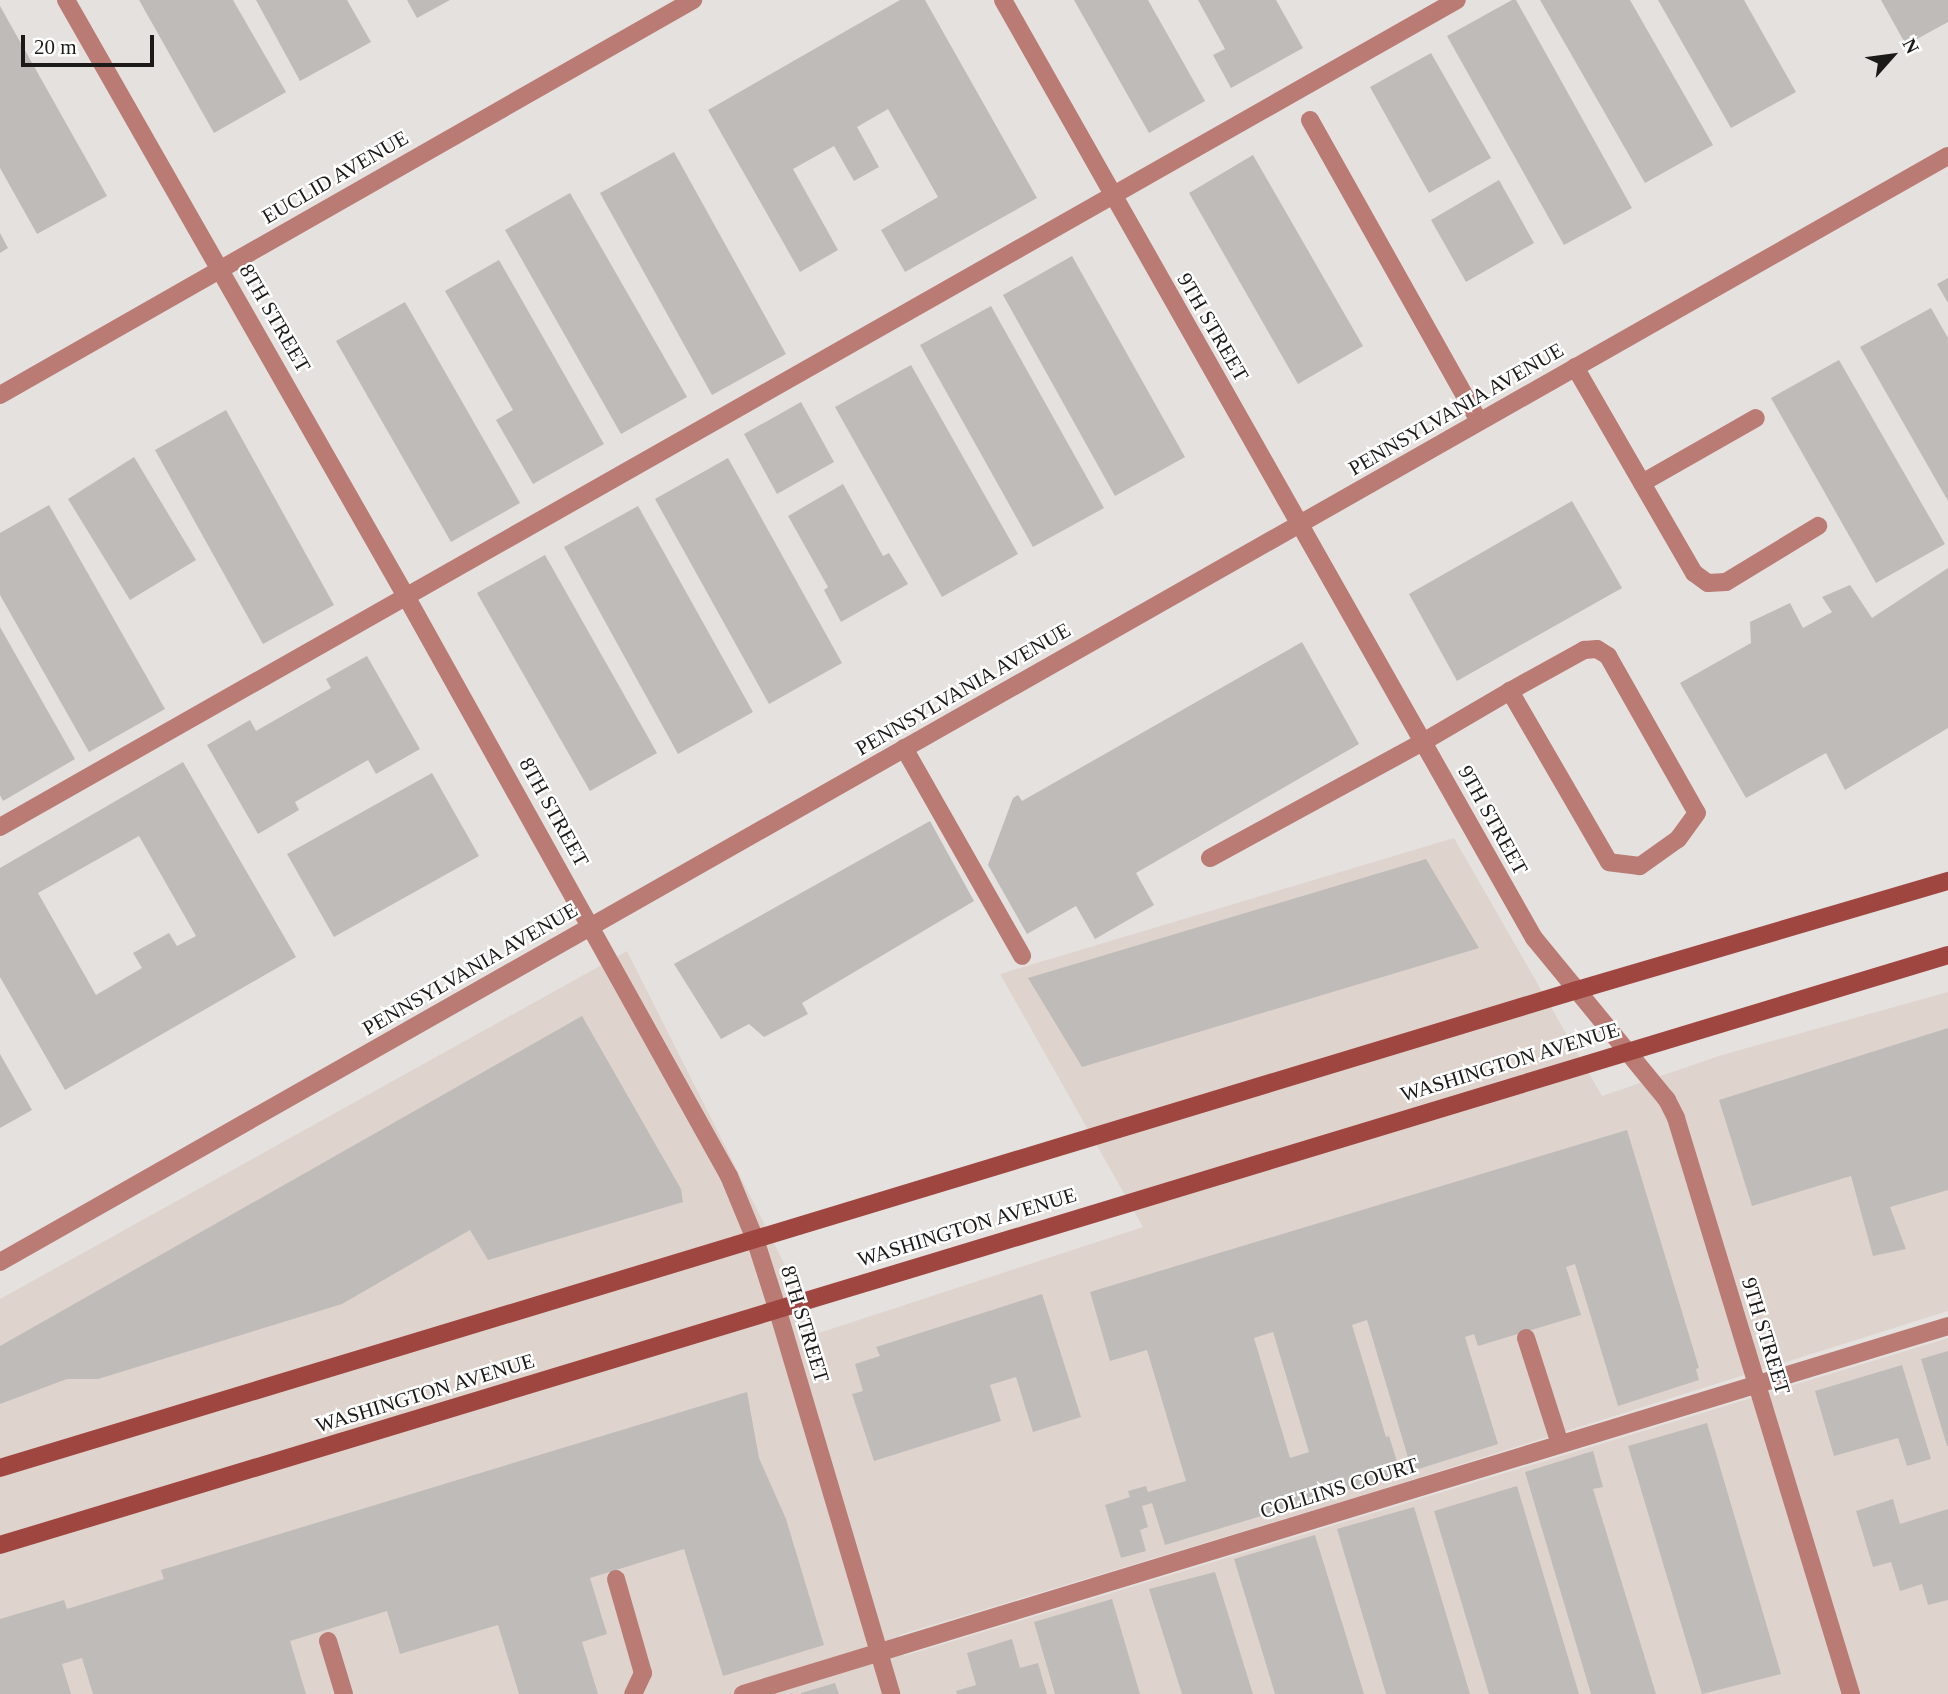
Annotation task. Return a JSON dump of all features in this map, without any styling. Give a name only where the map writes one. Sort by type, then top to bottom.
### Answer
[{"type":"main road","points":[[0,1468],[1574,991],[1948,881]]},
{"type":"main road","name":"WASHINGTON AVENUE","points":[[0,1545],[1948,954]]},
{"type":"street","name":"8TH STREET","points":[[66,0],[408,598],[729,1176],[755,1239],[777,1308],[891,1694]]},
{"type":"street","name":"EUCLID AVENUE","points":[[0,395],[694,0]]},
{"type":"street","name":"9TH STREET","points":[[1003,0],[1534,938],[1574,991],[1667,1100],[1676,1118],[1852,1694]]},
{"type":"street","points":[[0,827],[408,598],[1458,0]]},
{"type":"street","points":[[1310,120],[1479,421]]},
{"type":"street","name":"PENNSYLVANIA AVENUE","points":[[0,1262],[1948,156]]},
{"type":"street","points":[[1575,367],[1694,573],[1708,583],[1726,582],[1818,526]]},
{"type":"street","points":[[1642,483],[1756,418]]},
{"type":"street","points":[[1210,858],[1423,742],[1510,691],[1584,650],[1597,649],[1608,656],[1697,813],[1678,839],[1640,866],[1609,862],[1510,691]]},
{"type":"street","points":[[904,748],[1022,956]]},
{"type":"street","name":"COLLINS COURT","points":[[743,1694],[1948,1326]]},
{"type":"street","points":[[1526,1338],[1560,1444]]},
{"type":"street","points":[[616,1580],[643,1673],[633,1694]]},
{"type":"street","points":[[328,1641],[344,1694]]},
{"type":"shaded area","points":[[1454,838],[1602,1096],[1722,1055],[1948,992],[1948,1311],[1357,1497],[899,1635],[904,1656],[1948,1338],[1948,1694],[0,1694],[0,1299],[627,951],[819,1333],[1143,1227],[1000,974]]},
{"type":"building","points":[[139,0],[233,0],[286,92],[214,133]]},
{"type":"building","points":[[256,0],[347,0],[371,42],[300,81]]},
{"type":"building","points":[[407,0],[450,0],[417,18]]},
{"type":"building","points":[[900,0],[925,0],[1037,198],[905,272],[881,230],[938,197],[888,109],[857,127],[879,167],[854,181],[834,146],[793,169],[838,250],[800,272],[708,110]]},
{"type":"building","points":[[1074,0],[1148,0],[1205,101],[1149,133]]},
{"type":"building","points":[[1198,0],[1276,0],[1303,48],[1231,88],[1213,55],[1225,49]]},
{"type":"building","points":[[1516,0],[1632,208],[1564,245],[1447,36]]},
{"type":"building","points":[[1540,0],[1630,0],[1713,145],[1645,183]]},
{"type":"building","points":[[1658,0],[1744,0],[1796,92],[1731,128]]},
{"type":"building","points":[[1881,0],[1948,0],[1948,22],[1906,45]]},
{"type":"building","points":[[0,6],[107,196],[37,234],[0,168]]},
{"type":"building","points":[[1431,53],[1491,158],[1429,193],[1370,87]]},
{"type":"building","points":[[674,152],[786,354],[712,395],[600,193]]},
{"type":"building","points":[[1253,155],[1363,346],[1298,384],[1189,193]]},
{"type":"building","points":[[1499,180],[1534,243],[1466,282],[1431,220]]},
{"type":"building","points":[[570,193],[687,397],[621,434],[505,230]]},
{"type":"building","points":[[0,233],[8,248],[0,253]]},
{"type":"building","points":[[1072,256],[1185,457],[1115,496],[1003,295]]},
{"type":"building","points":[[499,260],[604,444],[533,484],[496,420],[513,410],[445,291]]},
{"type":"building","points":[[1948,278],[1948,303],[1937,284]]},
{"type":"building","points":[[405,302],[520,503],[451,542],[336,341]]},
{"type":"building","points":[[991,306],[1104,508],[1033,547],[920,345]]},
{"type":"building","points":[[1931,308],[1948,338],[1948,501],[1860,347]]},
{"type":"building","points":[[1839,360],[1945,544],[1876,583],[1771,398]]},
{"type":"building","points":[[911,365],[1018,554],[942,597],[835,407]]},
{"type":"building","points":[[801,402],[834,462],[777,494],[744,434]]},
{"type":"building","points":[[226,410],[334,605],[263,644],[155,450]]},
{"type":"building","points":[[134,457],[196,560],[130,600],[68,499]]},
{"type":"building","points":[[728,458],[842,663],[769,704],[655,499]]},
{"type":"building","points":[[843,484],[883,556],[889,553],[908,584],[841,622],[824,590],[828,587],[788,516]]},
{"type":"building","points":[[1572,501],[1622,588],[1457,681],[1409,594]]},
{"type":"building","points":[[49,505],[165,709],[89,752],[0,595],[0,533]]},
{"type":"building","points":[[638,506],[753,712],[678,754],[564,547]]},
{"type":"building","points":[[545,555],[657,753],[590,791],[477,593]]},
{"type":"building","points":[[1948,568],[1948,728],[1845,790],[1826,753],[1746,798],[1680,683],[1751,643],[1750,622],[1790,603],[1803,628],[1832,612],[1822,597],[1850,585],[1872,618]]},
{"type":"building","points":[[0,627],[75,759],[3,801],[0,795]]},
{"type":"building","points":[[1302,642],[1359,744],[1136,873],[1154,905],[1095,939],[1076,906],[1027,934],[988,865],[1013,798],[1018,795],[1022,801]]},
{"type":"building","points":[[367,656],[420,749],[376,774],[368,760],[295,802],[299,810],[258,834],[207,745],[250,720],[256,731],[331,688],[326,679]]},
{"type":"building","points":[[183,762],[296,957],[65,1090],[0,977],[0,868]],"holes":[[[139,836],[196,936],[177,946],[169,933],[133,953],[142,968],[96,995],[38,893]]]},
{"type":"building","points":[[432,773],[479,856],[334,937],[287,854]]},
{"type":"building","points":[[930,821],[974,901],[802,1003],[808,1014],[764,1037],[749,1024],[721,1039],[674,964]]},
{"type":"building","points":[[1426,859],[1479,948],[1082,1067],[1028,978]]},
{"type":"building","points":[[582,1016],[681,1189],[683,1202],[488,1260],[470,1230],[342,1304],[98,1379],[67,1379],[0,1404],[0,1346]]},
{"type":"building","points":[[1948,1028],[1948,1190],[1890,1207],[1906,1249],[1873,1256],[1851,1176],[1752,1206],[1719,1100]]},
{"type":"building","points":[[0,1054],[32,1110],[0,1128]]},
{"type":"building","points":[[1627,1130],[1699,1368],[1696,1369],[1699,1380],[1618,1406],[1575,1264],[1566,1267],[1581,1315],[1478,1346],[1474,1334],[1465,1337],[1498,1444],[1412,1471],[1367,1320],[1352,1325],[1386,1437],[1389,1436],[1401,1474],[1165,1545],[1152,1503],[1142,1506],[1148,1527],[1140,1530],[1146,1551],[1121,1558],[1105,1505],[1130,1497],[1128,1491],[1146,1486],[1148,1492],[1186,1481],[1147,1350],[1110,1361],[1090,1292]],"holes":[[[1273,1332],[1309,1452],[1290,1458],[1254,1338]]]},
{"type":"building","points":[[1042,1294],[1081,1417],[1033,1432],[1016,1377],[990,1385],[1001,1421],[874,1461],[852,1394],[863,1391],[855,1364],[880,1356],[876,1347]]},
{"type":"building","points":[[1948,1351],[1948,1446],[1947,1446],[1921,1359]]},
{"type":"building","points":[[1902,1365],[1931,1459],[1907,1466],[1898,1438],[1834,1456],[1815,1391]]},
{"type":"building","points":[[747,1392],[759,1458],[786,1519],[824,1645],[723,1676],[684,1549],[590,1578],[607,1634],[582,1642],[598,1694],[519,1694],[498,1625],[400,1654],[387,1611],[290,1641],[306,1694],[93,1694],[82,1658],[62,1664],[71,1694],[0,1694],[0,1619],[64,1600],[67,1609],[164,1579],[161,1570]]},
{"type":"building","points":[[1707,1423],[1781,1674],[1702,1694],[1628,1446]]},
{"type":"building","points":[[1593,1451],[1603,1487],[1593,1489],[1656,1694],[1591,1694],[1525,1472]]},
{"type":"building","points":[[1517,1486],[1579,1694],[1489,1694],[1434,1511]]},
{"type":"building","points":[[1893,1499],[1900,1524],[1948,1509],[1948,1600],[1928,1605],[1922,1584],[1900,1591],[1891,1562],[1873,1567],[1856,1511]]},
{"type":"building","points":[[1414,1507],[1470,1694],[1386,1694],[1337,1529]]},
{"type":"building","points":[[1315,1535],[1364,1694],[1275,1694],[1234,1559]]},
{"type":"building","points":[[1215,1572],[1253,1694],[1182,1694],[1149,1589]]},
{"type":"building","points":[[1112,1599],[1140,1694],[1055,1694],[1034,1622]]},
{"type":"building","points":[[1012,1639],[1020,1668],[1038,1663],[1047,1694],[957,1694],[956,1691],[976,1685],[967,1653]]},
{"type":"building","points":[[835,1683],[839,1694],[801,1694],[801,1693]]}]
